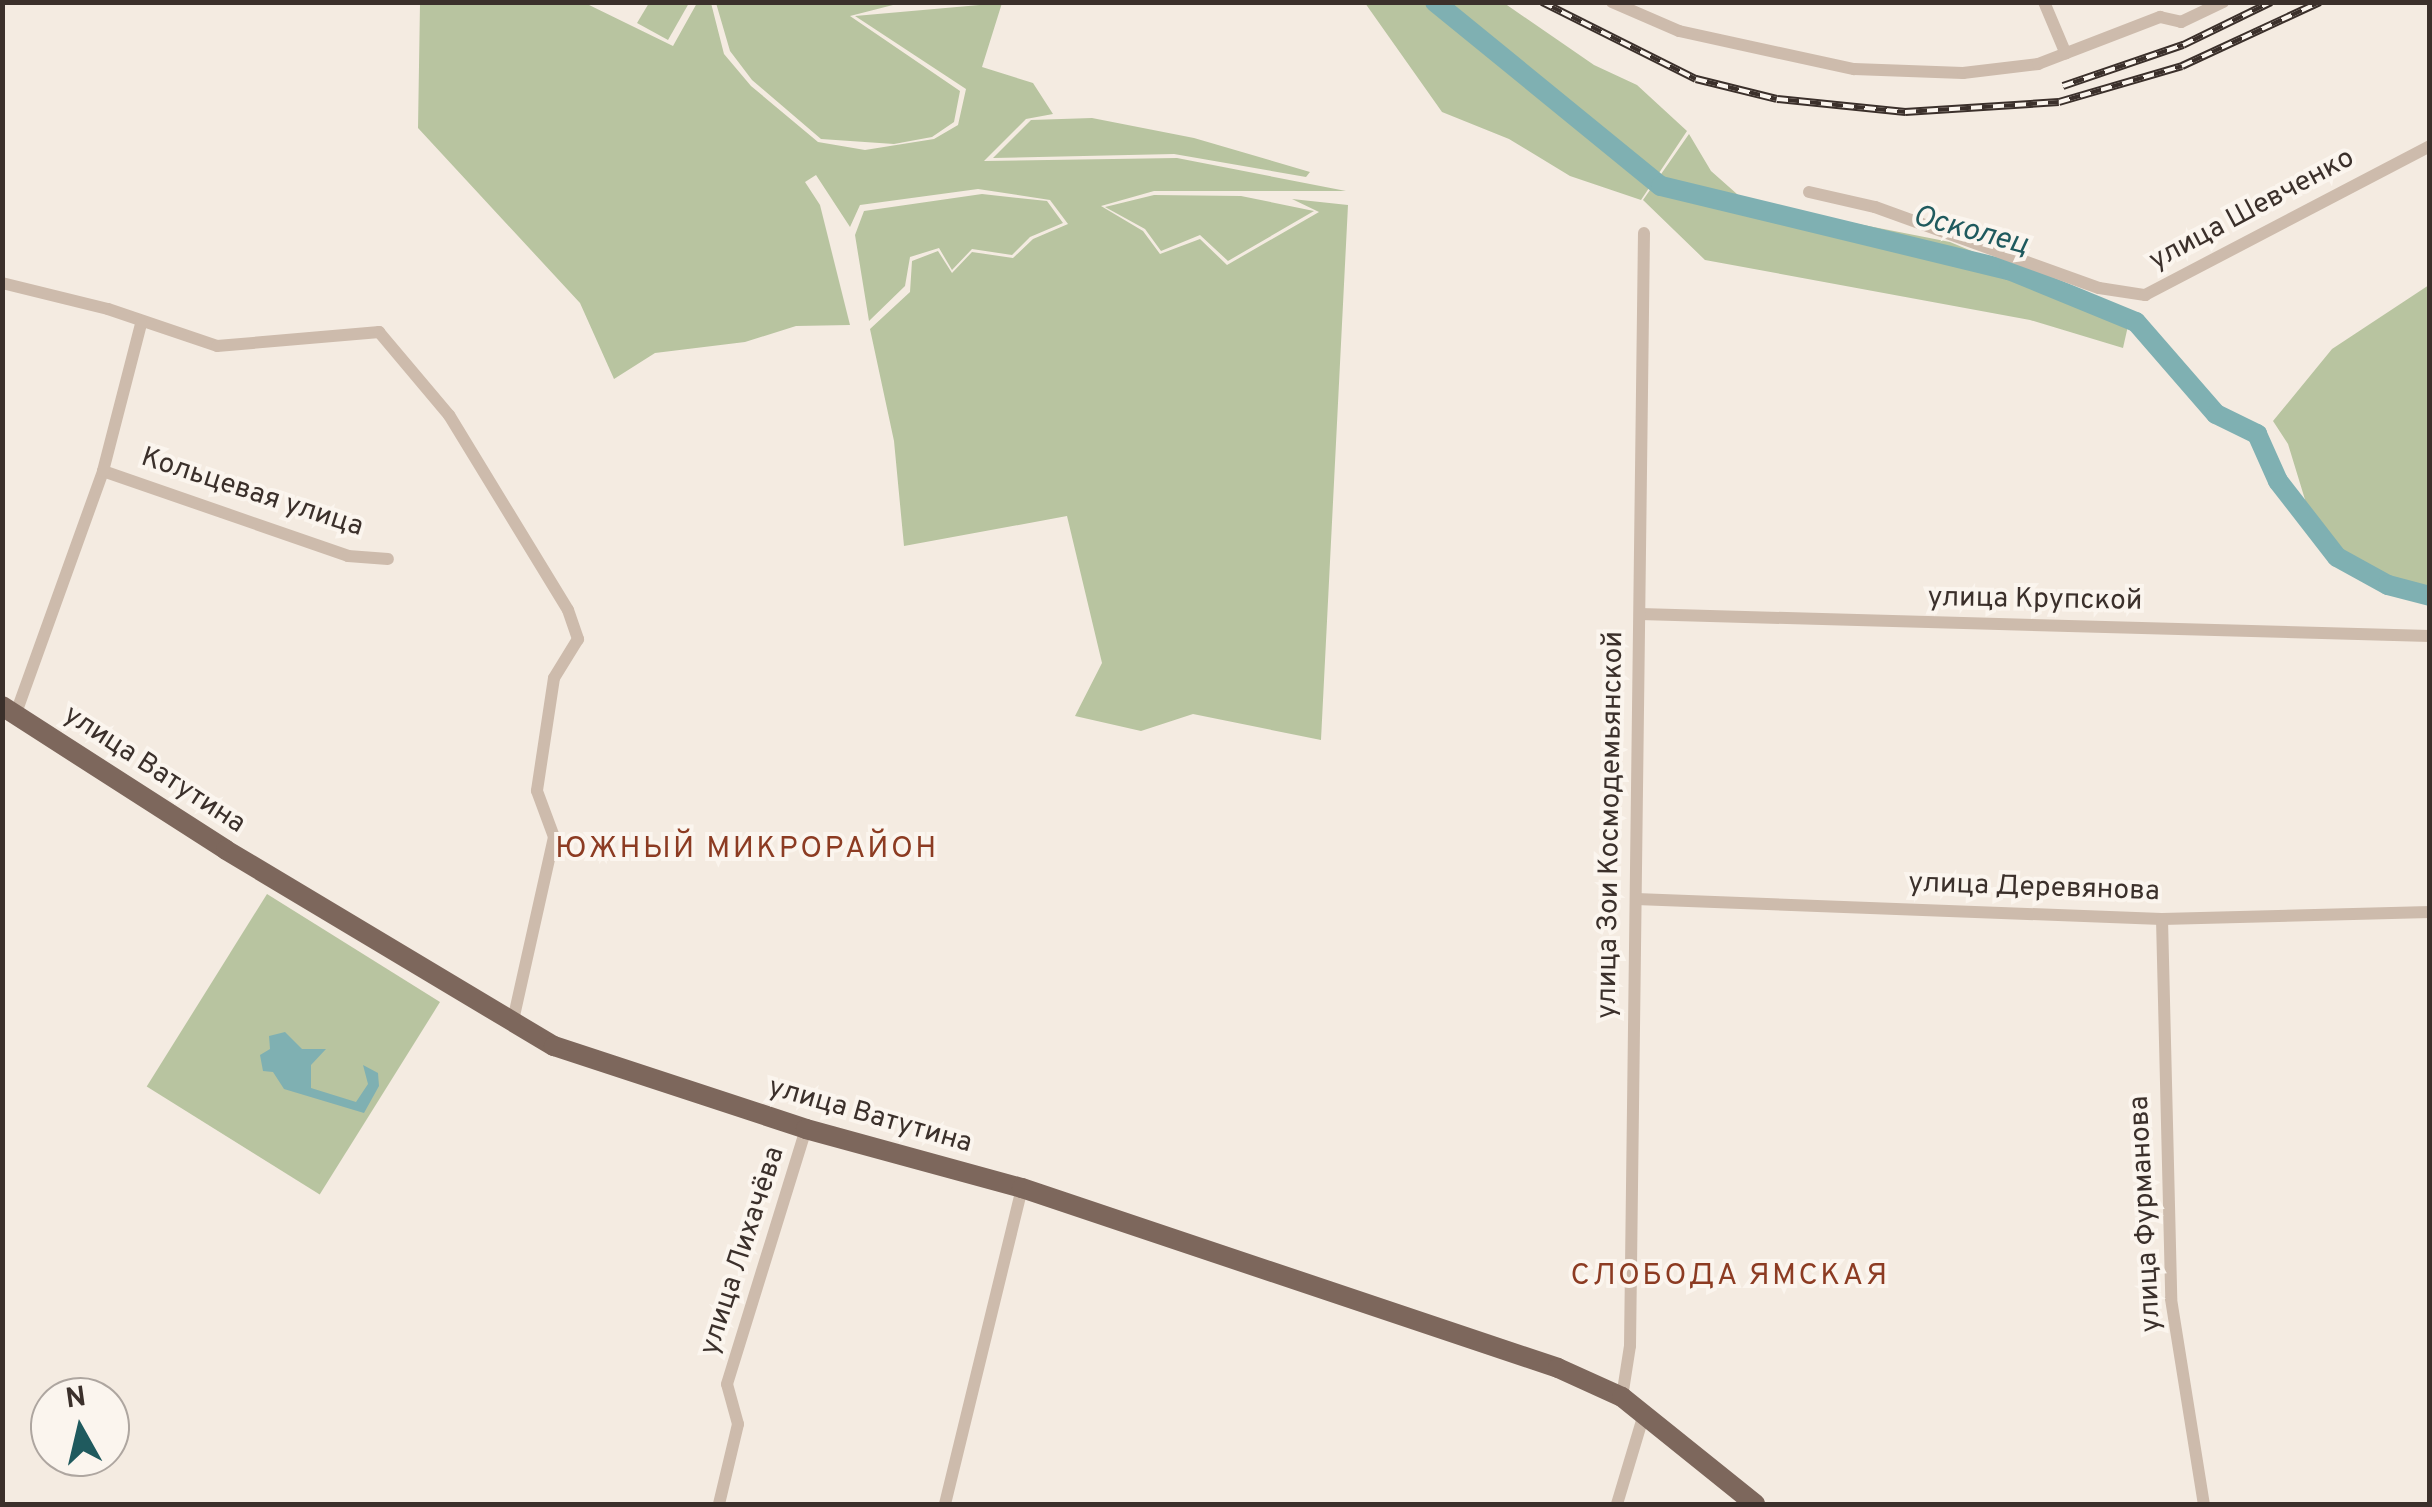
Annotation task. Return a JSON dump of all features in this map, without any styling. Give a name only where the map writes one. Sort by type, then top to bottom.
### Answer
[{"type":"main road","name":"улица Ватутина","points":[[9,710],[512,1025],[596,1062],[806,1128],[1022,1188],[1532,1359],[1622,1397],[1755,1504]]},
{"type":"street","points":[[1612,2],[1679,31],[1854,69],[2066,54],[2160,16],[2181,22],[2223,2]]},
{"type":"street","points":[[2044,2],[2066,54]]},
{"type":"street","name":"улица Шевченко","points":[[1809,192],[1875,207],[2098,288],[2145,295],[2430,146]]},
{"type":"street","name":"улица Зои Космодемьянской","points":[[1622,1397],[1630,1346],[1628,1122],[1636,899],[1644,234]]},
{"type":"street","points":[[2,283],[217,346],[379,332],[449,415],[568,610],[578,638],[554,678],[537,790],[554,837],[512,1025]]},
{"type":"street","name":"Кольцевая улица","points":[[9,710],[103,471],[141,324]]},
{"type":"street","name":"Кольцевая улица","points":[[103,471],[348,556],[388,559]]},
{"type":"street","name":"улица Крупской","points":[[1640,614],[2430,636]]},
{"type":"street","name":"улица Деревянова","points":[[1636,899],[2162,919],[2430,912]]},
{"type":"street","name":"улица Фурманова","points":[[2162,919],[2172,1299],[2204,1504]]},
{"type":"street","name":"улица Лихачёва","points":[[719,1504],[738,1424],[727,1384],[806,1128]]},
{"type":"street","points":[[945,1504],[1022,1188]]},
{"type":"street","points":[[1617,1504],[1644,1414]]},
{"type":"green space","points":[[420,3],[585,3],[673,46],[697,3],[711,3],[724,54],[751,86],[818,142],[865,150],[934,139],[958,125],[966,89],[855,16],[1002,3],[982,67],[1033,83],[1053,114],[1026,119],[984,161],[1177,158],[1346,191],[1154,191],[1101,206],[1143,231],[1160,254],[1200,239],[1227,265],[1319,212],[1292,199],[1348,205],[1321,740],[1193,714],[1141,731],[1075,716],[1102,663],[1067,516],[904,546],[894,441],[870,329],[910,292],[912,261],[938,251],[952,273],[972,252],[1013,258],[1033,239],[1068,224],[1050,200],[978,189],[860,205],[850,227],[816,175],[805,182],[820,205],[850,325],[796,326],[745,342],[655,353],[614,379],[580,303],[418,128]]},
{"type":"green space","points":[[649,3],[689,3],[668,40],[637,23]]},
{"type":"green space","points":[[716,3],[963,3],[893,5],[850,16],[960,91],[954,122],[932,137],[894,144],[821,139],[752,80],[730,51]]},
{"type":"green space","points":[[1365,3],[1504,3],[1594,65],[1637,85],[1687,131],[1641,200],[1570,176],[1509,139],[1442,112]]},
{"type":"green space","points":[[1092,118],[1194,138],[1310,172],[1306,177],[1174,154],[993,158],[1031,120]]},
{"type":"green space","points":[[1689,134],[1711,171],[1746,202],[1950,242],[2130,317],[2123,348],[2030,320],[1705,260],[1643,200]]},
{"type":"green space","points":[[982,194],[1047,201],[1063,223],[1030,237],[1012,255],[972,249],[952,270],[939,248],[910,257],[905,286],[869,321],[855,235],[864,211]]},
{"type":"green space","points":[[1154,195],[1241,196],[1314,211],[1228,261],[1200,235],[1161,251],[1145,229],[1105,207]]},
{"type":"green space","points":[[2429,285],[2429,591],[2375,575],[2314,529],[2288,444],[2273,421],[2332,349]]},
{"type":"green space","points":[[267,894],[440,1002],[320,1195],[147,1087]]},
{"type":"water","points":[[285,1032],[302,1049],[326,1049],[311,1065],[311,1088],[356,1102],[368,1084],[363,1065],[378,1073],[379,1086],[364,1113],[284,1089],[273,1072],[263,1071],[260,1055],[270,1049],[269,1036]]},
{"type":"waterway","name":"Осколец","points":[[1435,2],[1661,186],[2009,270],[2136,322],[2216,414],[2257,434],[2278,481],[2337,557],[2388,585],[2430,596]]},
{"type":"railway","points":[[1542,2],[1696,79],[1777,99],[1905,112],[2059,102],[2182,66],[2320,2]]},
{"type":"railway","points":[[2063,86],[2183,45],[2271,2]]},
{"type":"district","name":"ЮЖНЫЙ МИКРОРАЙОН","points":[[747,850]]},
{"type":"district","name":"СЛОБОДА ЯМСКАЯ","points":[[1730,1277]]}]
